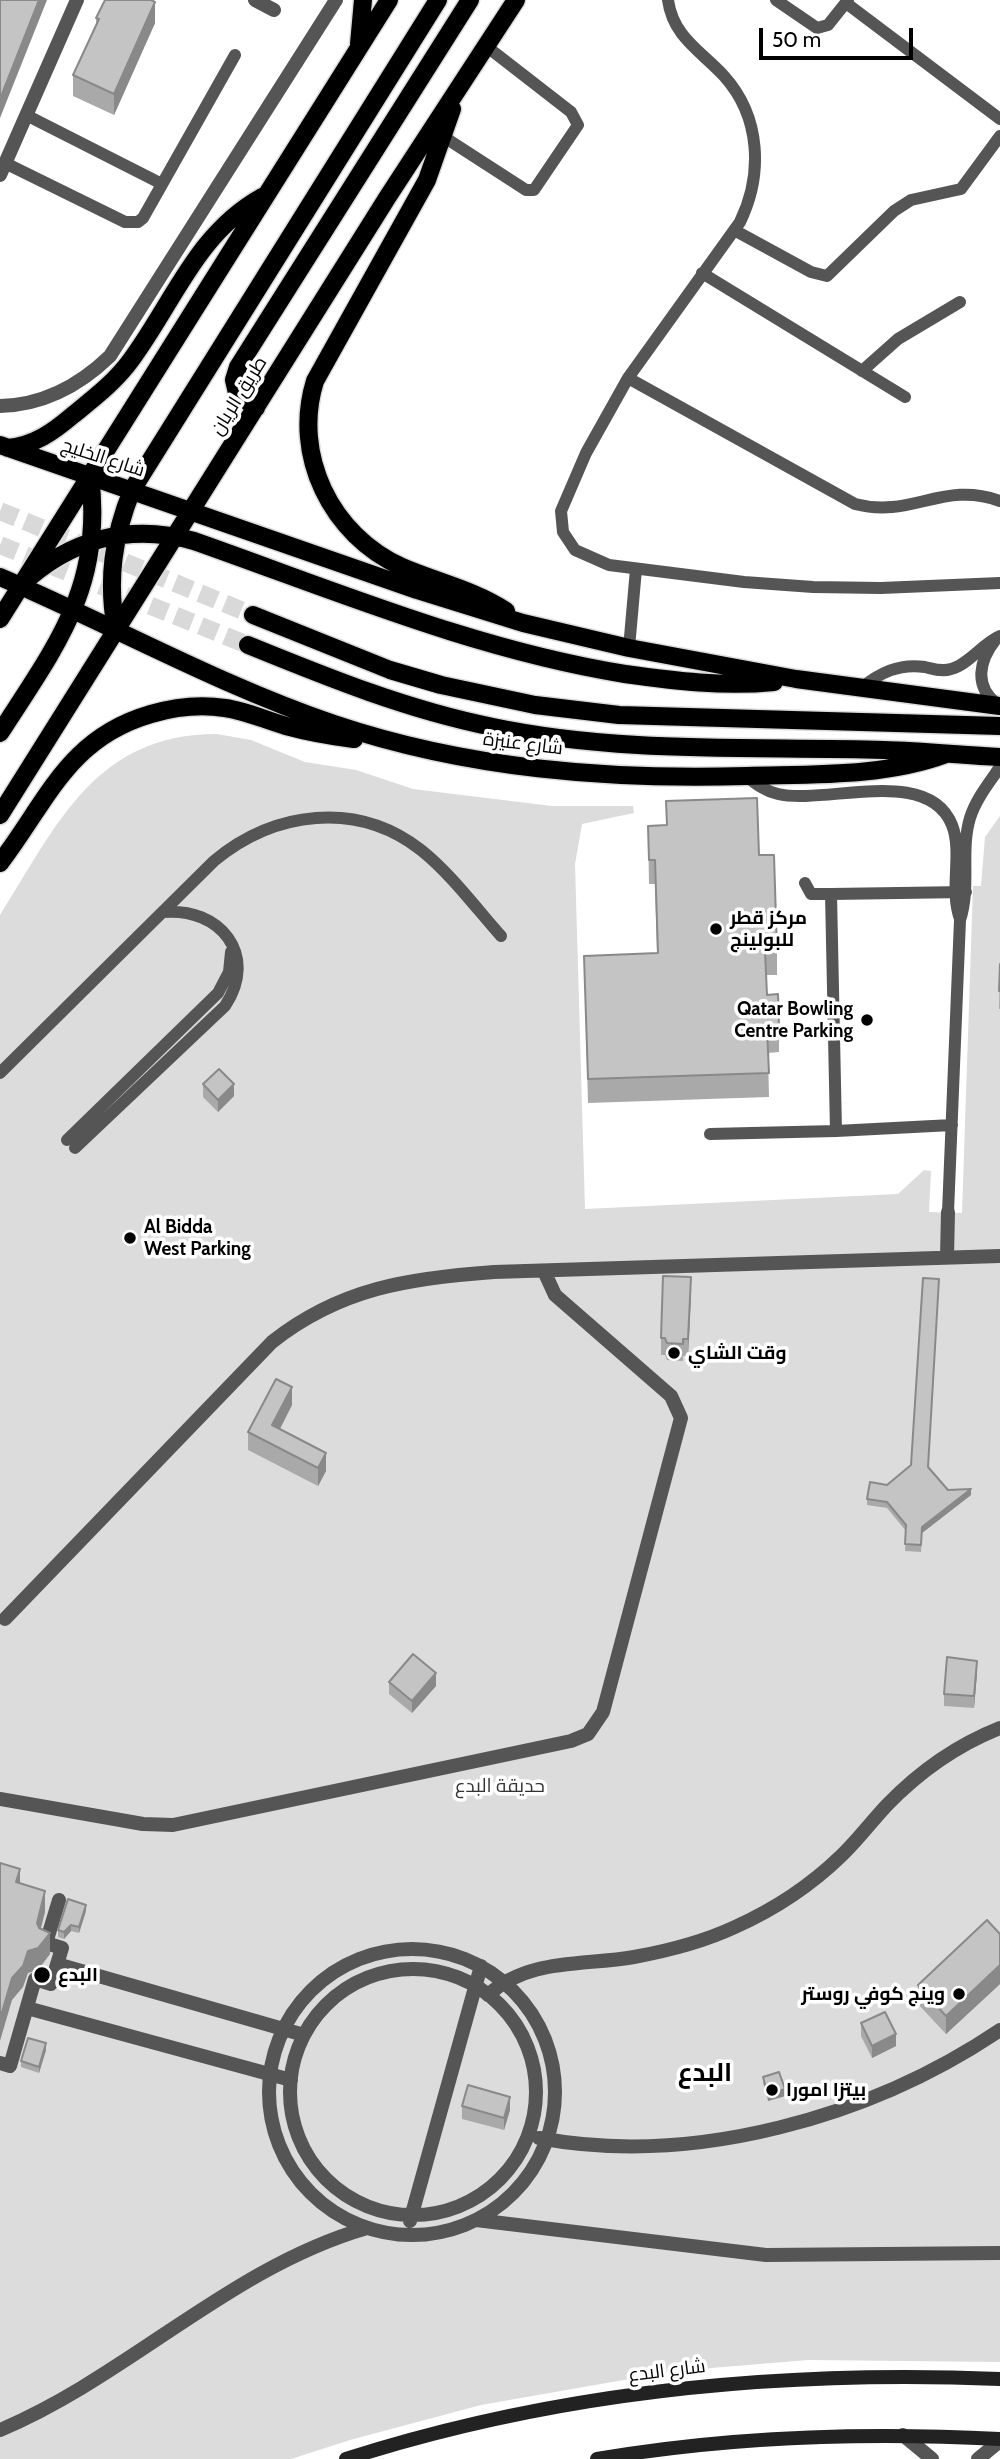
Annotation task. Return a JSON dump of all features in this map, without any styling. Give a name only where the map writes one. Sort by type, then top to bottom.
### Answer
[{"type":"main road","points":[[358,47],[363,0]]},
{"type":"main road","points":[[0,619],[389,0]]},
{"type":"main road","points":[[116,630],[110,582],[116,535],[132,490],[438,0]]},
{"type":"main road","points":[[256,408],[237,393],[234,380],[238,367],[470,0]]},
{"type":"main road","name":"طريق الريان","points":[[0,815],[516,0]]},
{"type":"main road","points":[[456,92],[444,137],[413,208],[315,381],[307,417],[307,437],[314,466],[330,503],[361,540],[388,559],[479,596],[523,623]]},
{"type":"main road","points":[[4,447],[45,436],[115,380],[133,358],[208,240],[235,214],[266,195]]},
{"type":"main road","name":"شارع الخليج","points":[[4,447],[192,511]]},
{"type":"main road","points":[[0,733],[74,611],[92,540],[90,476]]},
{"type":"main road","points":[[192,511],[418,590],[523,623],[629,648],[796,679],[999,706]]},
{"type":"main road","points":[[20,586],[53,559],[92,540],[136,532],[177,536],[447,631],[540,658],[593,669],[706,684],[796,679]]},
{"type":"main road","points":[[0,577],[116,630]]},
{"type":"main road","name":"شارع عنيزة","points":[[253,615],[390,670],[441,685],[535,705],[629,715],[1000,726]]},
{"type":"main road","name":"شارع عنيزة","points":[[116,630],[292,709],[388,740],[442,754],[552,770],[648,776],[746,776],[891,769],[946,754]]},
{"type":"main road","name":"شارع عنيزة","points":[[248,645],[327,678],[405,705],[539,735],[677,747],[1000,757]]},
{"type":"main road","points":[[0,863],[74,758],[103,735],[135,719],[170,709],[206,706],[246,713],[310,732],[388,740]]},
{"type":"main road","name":"شارع البدع","points":[[346,2459],[450,2428],[509,2415],[677,2389],[834,2377],[1000,2379]]},
{"type":"main road","points":[[597,2459],[738,2441],[903,2435],[1000,2440]]},
{"type":"street","points":[[2,169],[77,0]]},
{"type":"street","points":[[255,0],[274,10]]},
{"type":"street","points":[[0,406],[28,402],[64,390],[96,369],[122,341],[336,0]]},
{"type":"street","points":[[947,1257],[948,1212]]},
{"type":"street","points":[[5,1619],[254,1360],[292,1326],[338,1301],[386,1286],[457,1275],[1000,1256]]},
{"type":"street","points":[[0,1799],[143,1824],[173,1825],[571,1741],[594,1728],[603,1712],[681,1418],[671,1396],[555,1295],[544,1271]]},
{"type":"street","points":[[488,1995],[504,1981],[533,1969],[662,1950],[734,1928],[783,1900],[822,1873],[900,1792],[931,1767],[971,1741],[1000,1728]]},
{"type":"street","points":[[0,2063],[10,2066],[35,1979],[51,1984],[62,1948],[46,1943],[59,1900]]},
{"type":"street","points":[[426,1949],[463,1958],[504,1981],[530,2010],[547,2044],[555,2082],[555,2101],[547,2139],[540,2156],[519,2186],[506,2200],[475,2220],[442,2232],[406,2235],[368,2228],[324,2205],[291,2169],[275,2133],[271,2114],[271,2074],[284,2029],[294,2012],[319,1983],[335,1972],[369,1956],[388,1951],[426,1949]]},
{"type":"street","points":[[57,1964],[304,2035]]},
{"type":"street","points":[[406,2235],[481,1966]]},
{"type":"street","points":[[406,1969],[442,1972],[475,1986],[488,1995],[519,2029],[531,2059],[535,2089],[527,2136],[512,2165],[489,2189],[445,2211],[412,2215],[386,2212],[362,2204],[321,2175],[296,2130],[291,2105],[291,2080],[304,2035],[326,2006],[339,1994],[363,1980],[406,1969]]},
{"type":"street","points":[[27,2008],[291,2080]]},
{"type":"street","points":[[527,2136],[648,2144],[696,2141],[766,2131],[812,2119],[899,2086],[1000,2029]]},
{"type":"street","points":[[475,2220],[766,2255],[1000,2253]]},
{"type":"street","points":[[0,2430],[101,2378],[275,2264],[320,2243],[368,2228]]},
{"type":"street","points":[[903,2435],[932,2459]]},
{"type":"street","points":[[978,2459],[1000,2440]]},
{"type":"lane","points":[[668,0],[682,37],[725,77],[737,95],[753,136],[755,180],[750,201],[734,230],[628,378],[567,491],[561,522],[568,542],[584,556],[636,569],[813,587],[1000,584]]},
{"type":"lane","points":[[776,0],[817,28],[828,25],[847,1],[1000,119]]},
{"type":"lane","points":[[444,137],[526,190],[534,190],[578,125],[571,112],[486,46]]},
{"type":"lane","points":[[2,169],[132,223],[144,218],[235,55]]},
{"type":"lane","points":[[26,115],[162,184]]},
{"type":"lane","points":[[734,230],[800,267],[827,276],[894,211],[911,200],[961,189],[1000,136]]},
{"type":"lane","points":[[702,273],[905,397]]},
{"type":"lane","points":[[862,372],[898,339],[960,302]]},
{"type":"lane","points":[[628,378],[855,504],[886,509],[902,508],[961,492],[984,495],[1000,501]]},
{"type":"lane","points":[[629,648],[636,569]]},
{"type":"lane","points":[[860,689],[872,679],[896,668],[921,667],[941,671],[956,668],[983,644],[1000,636]]},
{"type":"lane","points":[[999,706],[984,691],[980,672],[986,653],[1000,636]]},
{"type":"lane","points":[[959,892],[970,817],[1000,767]]},
{"type":"lane","points":[[746,776],[757,785],[781,794],[899,792],[931,800],[947,816],[954,832],[960,920],[948,1212]]},
{"type":"lane","points":[[0,1073],[214,861],[247,837],[285,822],[326,817],[367,823],[405,839],[437,864],[501,936]]},
{"type":"lane","points":[[805,883],[811,894],[959,892]]},
{"type":"lane","points":[[831,894],[836,1131]]},
{"type":"lane","points":[[71,1144],[225,1006],[238,978],[237,957],[229,938],[204,918],[184,912],[163,912]]},
{"type":"lane","points":[[710,1134],[952,1125]]},
{"type":"green space","name":"حديقة البدع","points":[[217,734],[251,740],[305,762],[356,770],[413,789],[552,806],[633,806],[634,813],[582,824],[575,864],[585,1209],[898,1194],[924,1170],[931,1171],[929,1212],[962,1213],[973,886],[981,886],[985,837],[1000,816],[1000,2362],[808,2360],[675,2371],[481,2405],[350,2440],[291,2459],[0,2459],[0,915],[62,818],[84,791],[110,768],[140,750],[175,738]]},
{"type":"building","points":[[0,0],[39,0],[0,99]]},
{"type":"building","points":[[105,0],[155,2],[114,94],[73,75]]},
{"type":"building","name":"مركز قطر للبولينج","points":[[757,798],[759,855],[774,855],[777,951],[765,951],[767,995],[778,994],[779,1028],[767,1029],[769,1073],[588,1079],[584,956],[658,953],[655,860],[649,860],[648,826],[667,825],[666,801]]},
{"type":"building","points":[[219,1069],[234,1084],[218,1100],[203,1084]]},
{"type":"building","points":[[663,1276],[691,1277],[688,1339],[683,1339],[683,1344],[667,1343],[665,1338],[661,1338]]},
{"type":"building","points":[[923,1278],[939,1279],[928,1467],[948,1490],[971,1489],[922,1527],[921,1545],[905,1544],[906,1525],[887,1502],[867,1499],[870,1482],[887,1485],[911,1465]]},
{"type":"building","points":[[276,1379],[292,1387],[272,1425],[326,1453],[318,1468],[248,1432]]},
{"type":"building","points":[[413,1654],[436,1673],[412,1701],[389,1682]]},
{"type":"building","points":[[947,1657],[977,1661],[974,1696],[944,1694]]},
{"type":"building","points":[[0,1863],[20,1869],[16,1882],[45,1891],[37,1923],[39,1928],[50,1933],[38,1948],[28,1951],[23,1966],[12,1978],[0,2019]]},
{"type":"building","points":[[68,1899],[86,1905],[79,1927],[71,1925],[64,1932],[58,1930]]},
{"type":"building","name":"وينج كوفي روستر","points":[[987,1920],[1000,1934],[1000,1965],[946,2016],[918,1985]]},
{"type":"building","points":[[885,2012],[896,2034],[872,2046],[861,2023]]},
{"type":"building","points":[[28,2038],[46,2043],[39,2067],[21,2061]]},
{"type":"building","points":[[779,2072],[785,2089],[768,2095],[763,2077]]},
{"type":"building","points":[[468,2085],[510,2097],[504,2118],[462,2106]]},
{"type":"tunnel","points":[[0,511],[253,615]]},
{"type":"tunnel","points":[[0,545],[248,645]]},
{"type":"place","name":"مركز قطر للبولينج","points":[[716,929]]},
{"type":"place","name":"Qatar Bowling Centre Parking","points":[[867,1020]]},
{"type":"place","name":"Al Bidda West Parking","points":[[130,1238]]},
{"type":"place","name":"وقت الشاي","points":[[674,1353]]},
{"type":"place","name":"البدع","points":[[42,1975]]},
{"type":"place","name":"وينج كوفي روستر","points":[[959,1994]]},
{"type":"place","name":"بيتزا امورا","points":[[772,2090]]},
{"type":"district","name":"البدع","points":[[705,2073]]}]
